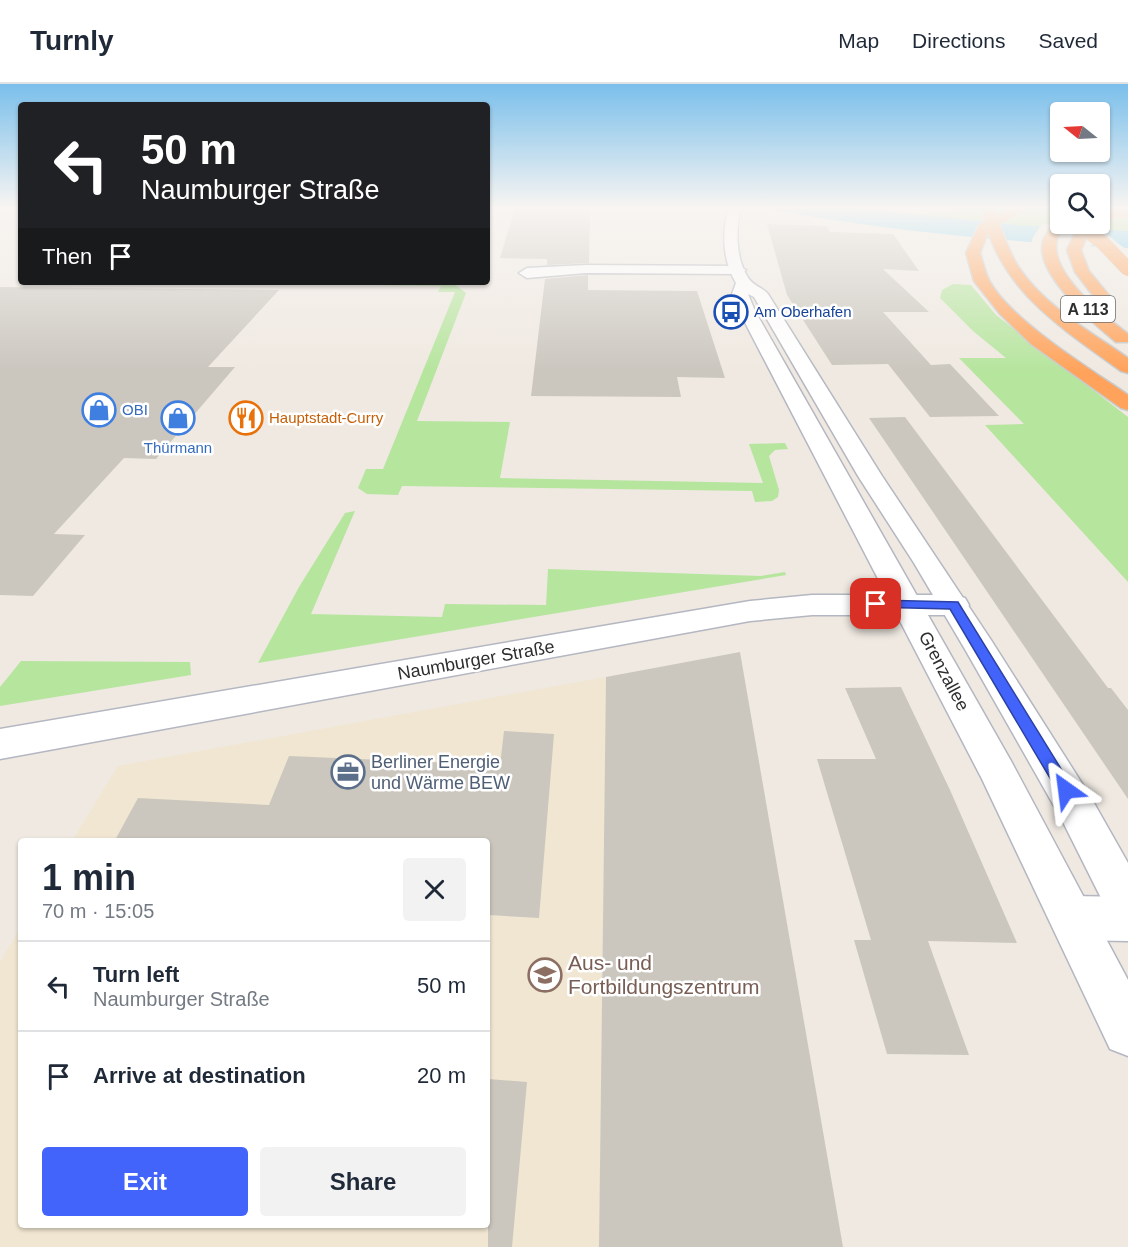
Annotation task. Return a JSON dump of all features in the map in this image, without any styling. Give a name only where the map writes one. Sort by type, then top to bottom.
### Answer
[{"type":"highway","points":[[973,262],[984,287],[1009,315],[1128,404]]},
{"type":"highway","points":[[1007,262],[1023,283],[1067,321],[1128,367]]},
{"type":"highway","name":"A 113","points":[[1052,262],[1054,270],[1079,300],[1128,343]]},
{"type":"highway","name":"A 113","points":[[1079,262],[1089,283],[1117,311]]},
{"type":"highway","points":[[1067,321],[1090,351],[1128,383]]},
{"type":"main road","name":"Grenzallee","points":[[738,262],[742,277],[740,294],[747,311],[998,772],[1128,1031]]},
{"type":"main road","points":[[527,273],[586,269],[742,277],[760,294],[881,493],[954,605],[1076,808],[1128,905]]},
{"type":"main road","name":"Naumburger Straße","points":[[0,744],[689,621],[812,604],[954,605]]},
{"type":"main road","points":[[1072,918],[1128,919]]},
{"type":"shaded area","name":"Aus- und Fortbildungszentrum","points":[[606,677],[599,1247],[0,1247],[0,962],[18,932],[18,1228],[490,1228],[490,838],[74,838],[118,766]]},
{"type":"green space","points":[[953,284],[971,285],[996,315],[1128,417],[1128,582],[985,425],[1024,424],[959,358],[1006,358],[973,331],[940,298],[942,290]]},
{"type":"green space","points":[[372,285],[456,285],[466,293],[417,421],[510,422],[500,478],[763,483],[749,444],[785,443],[788,449],[775,450],[769,456],[779,490],[778,497],[772,501],[755,502],[752,491],[402,486],[398,495],[367,494],[358,488],[366,469],[383,469],[455,292],[438,292],[441,286]]},
{"type":"green space","points":[[355,511],[311,614],[442,617],[445,604],[546,605],[548,569],[761,576],[785,572],[786,575],[258,663],[299,587],[345,513]]},
{"type":"green space","points":[[21,661],[190,662],[191,675],[0,706],[0,687]]},
{"type":"building","points":[[547,262],[589,262],[589,263],[547,265]]},
{"type":"building","points":[[778,262],[913,262],[919,271],[883,269],[929,312],[883,312],[931,365],[950,364],[999,416],[930,417],[888,364],[832,365],[787,295]]},
{"type":"building","points":[[588,275],[588,290],[697,291],[725,378],[677,377],[681,397],[531,396],[545,279]]},
{"type":"building","name":"OBI","points":[[0,287],[279,290],[208,367],[235,367],[156,459],[124,458],[54,534],[85,535],[33,596],[0,595]]},
{"type":"building","points":[[905,417],[1108,688],[1111,688],[1128,710],[1128,799],[869,418]]},
{"type":"building","points":[[740,652],[843,1247],[599,1247],[606,677]]},
{"type":"building","points":[[901,687],[950,790],[1017,943],[928,941],[969,1055],[887,1054],[854,940],[871,940],[817,759],[876,759],[845,688]]},
{"type":"building","points":[[504,731],[554,734],[539,918],[490,915],[490,838],[116,838],[138,798],[269,805],[289,756],[500,765]]},
{"type":"building","points":[[490,1079],[527,1082],[512,1247],[488,1247]]},
{"type":"place","name":"Am Oberhafen","points":[[731,312]]},
{"type":"place","name":"OBI","points":[[99,410]]},
{"type":"place","name":"Thürmann","points":[[178,418]]},
{"type":"place","name":"Hauptstadt-Curry","points":[[246,418]]},
{"type":"place","name":"Berliner Energie und Wärme BEW","points":[[348,772]]},
{"type":"place","name":"Aus- und Fortbildungszentrum","points":[[545,975]]},
{"type":"route","points":[[876,604],[954,605],[1066,790]]}]
